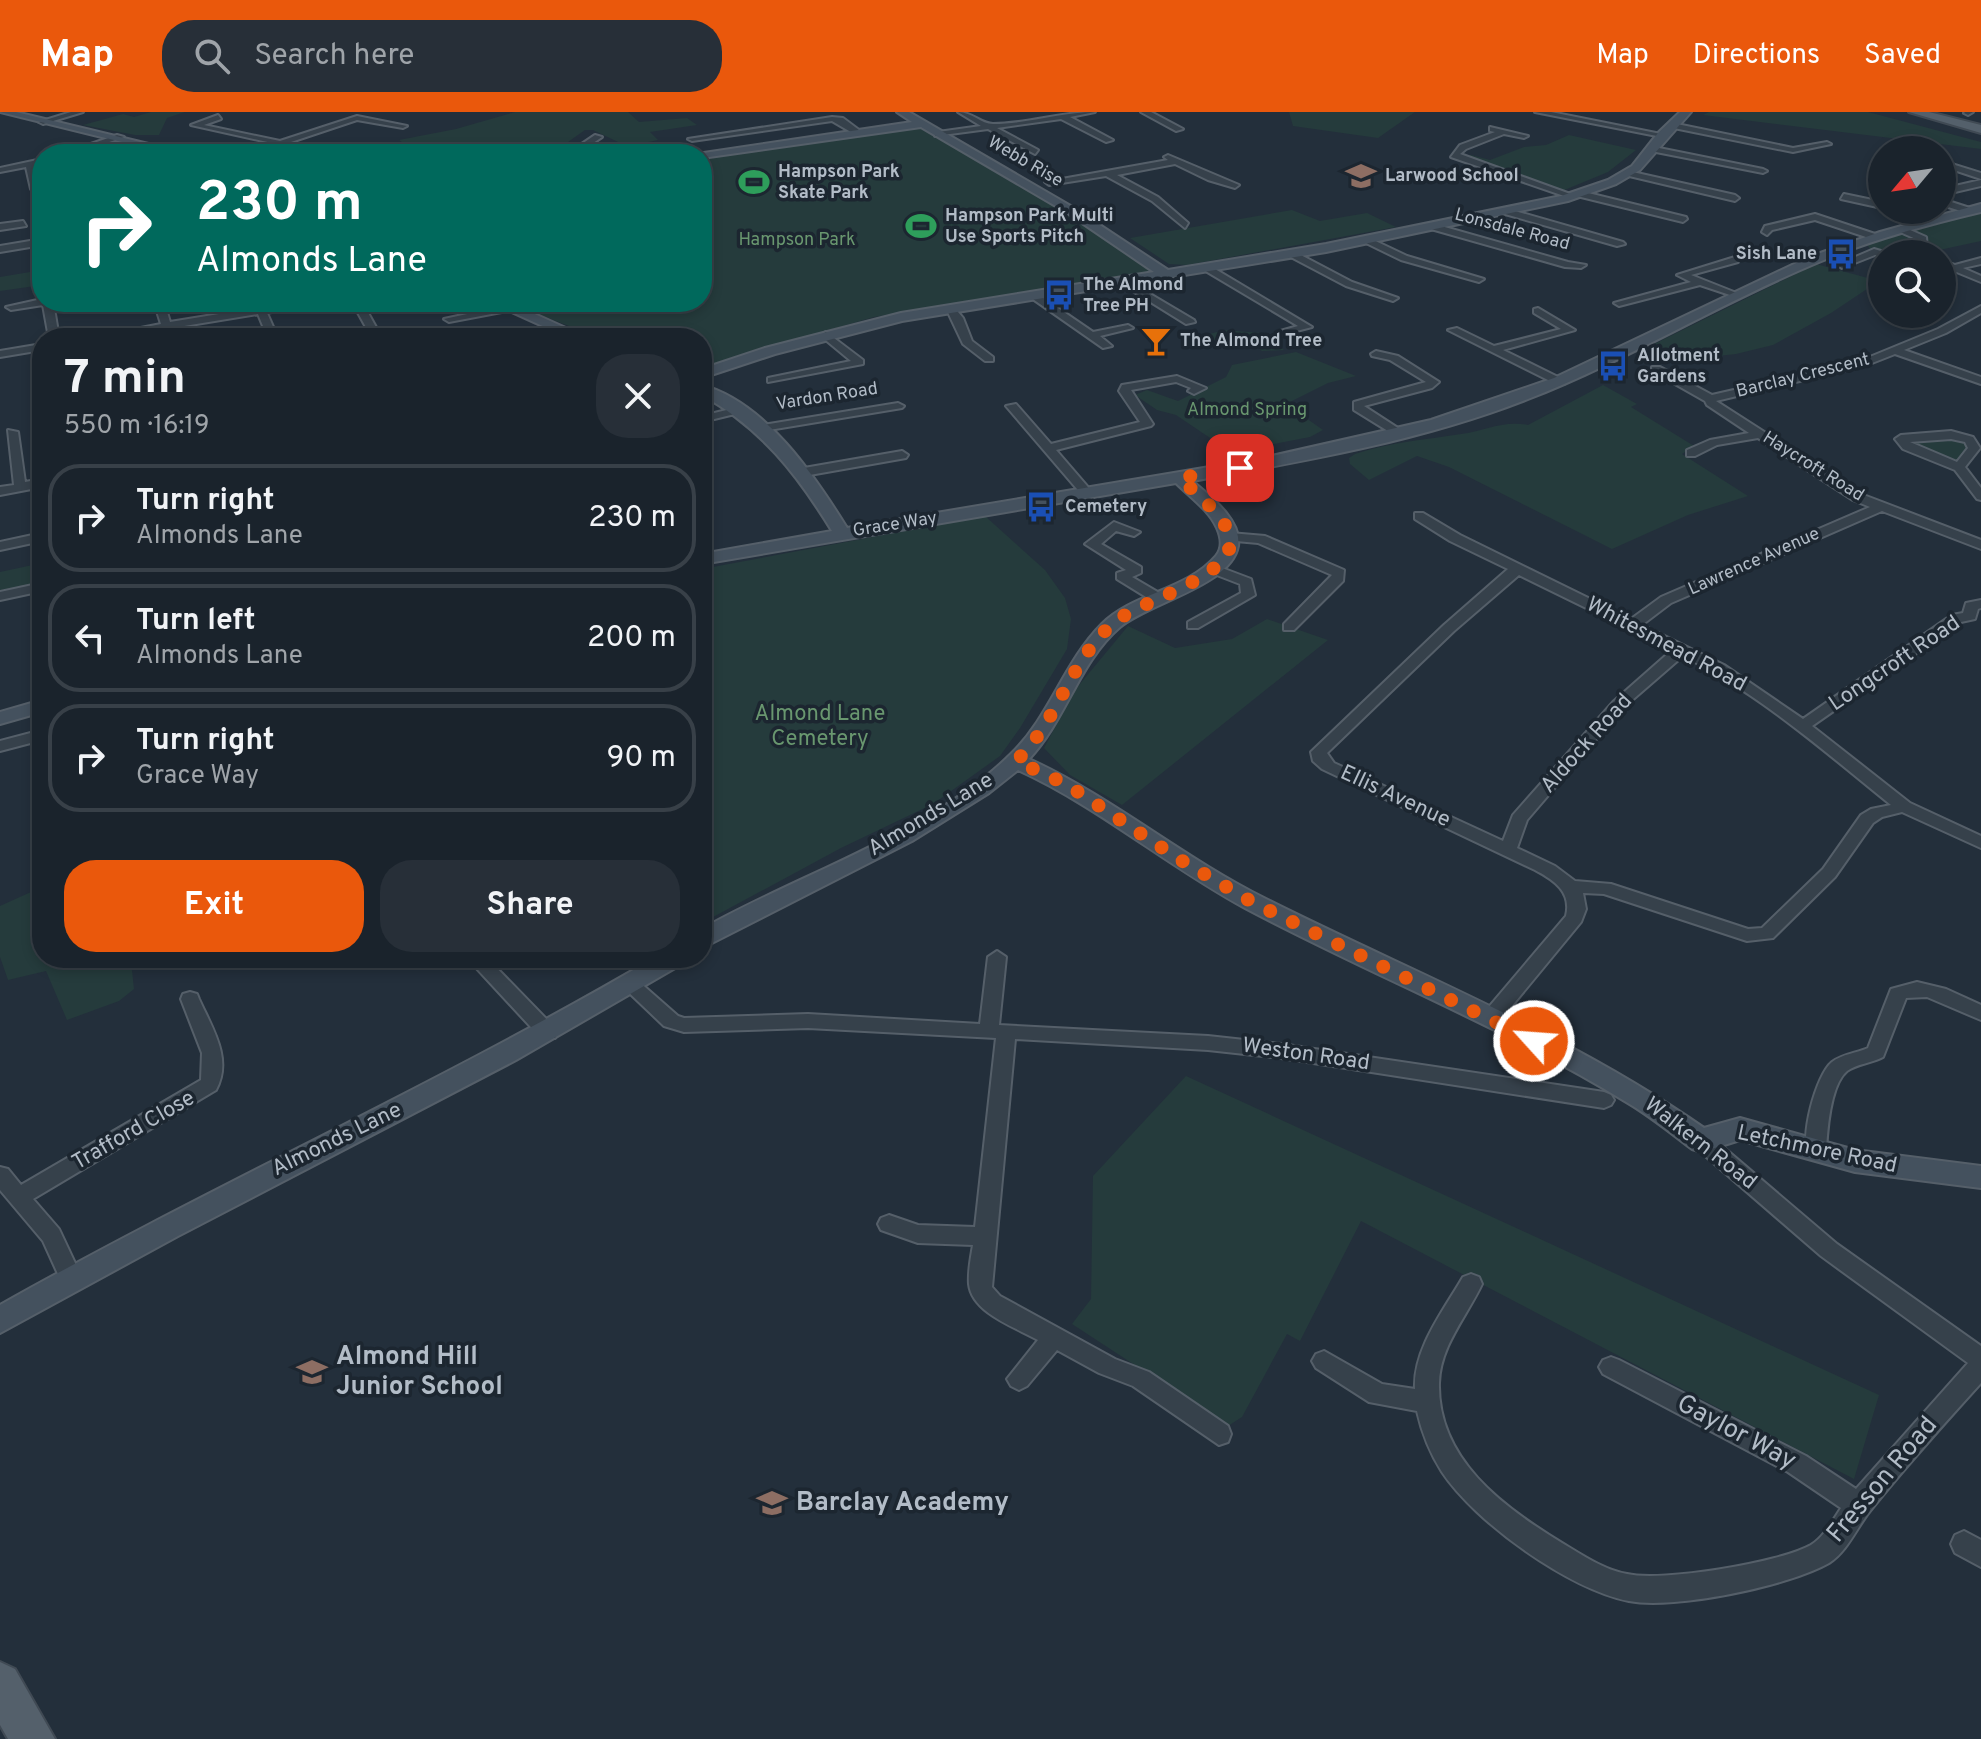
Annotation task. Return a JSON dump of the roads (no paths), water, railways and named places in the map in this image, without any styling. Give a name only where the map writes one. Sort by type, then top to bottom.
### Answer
[{"type":"main road","points":[[1915,112],[1981,129]]},
{"type":"main road","points":[[0,1684],[33,1739]]},
{"type":"street","points":[[3,112],[147,144]]},
{"type":"street","points":[[43,122],[79,112]]},
{"type":"street","name":"Webb Rise","points":[[902,112],[1070,210],[1167,275]]},
{"type":"street","points":[[962,112],[1035,152]]},
{"type":"street","points":[[938,134],[1091,112]]},
{"type":"street","points":[[1145,112],[1179,129]]},
{"type":"street","points":[[1539,112],[1662,135]]},
{"type":"street","name":"Lonsdale Road","points":[[712,371],[826,335],[949,308],[1292,254],[1508,212],[1575,195],[1628,173],[1686,112]]},
{"type":"street","points":[[1067,114],[1109,140]]},
{"type":"street","points":[[1596,124],[1619,115]]},
{"type":"street","points":[[218,117],[195,125],[281,142]]},
{"type":"street","points":[[275,144],[357,118],[403,126]]},
{"type":"street","points":[[692,139],[832,119],[840,120],[859,133]]},
{"type":"street","points":[[712,154],[922,124]]},
{"type":"street","points":[[1672,125],[1793,150],[1827,144]]},
{"type":"street","points":[[1491,129],[1524,136]]},
{"type":"street","points":[[1504,131],[1463,147],[1454,155],[1575,195]]},
{"type":"street","points":[[98,144],[120,137]]},
{"type":"street","points":[[587,144],[598,137]]},
{"type":"street","points":[[1654,149],[1763,171]]},
{"type":"street","points":[[1158,152],[1214,179],[1235,185]]},
{"type":"street","points":[[1049,182],[1176,161]]},
{"type":"street","points":[[0,170],[30,165],[32,171]]},
{"type":"street","points":[[1956,168],[1981,176]]},
{"type":"street","points":[[1109,173],[1155,199],[1185,225]]},
{"type":"street","points":[[1628,173],[1735,198]]},
{"type":"street","points":[[1956,189],[1981,183]]},
{"type":"street","points":[[23,190],[32,189]]},
{"type":"street","name":"Lonsdale Road","points":[[1575,195],[1683,219]]},
{"type":"street","points":[[1844,197],[1868,202]]},
{"type":"street","name":"Grace Way","points":[[1956,205],[1976,210]]},
{"type":"street","name":"Grace Way","points":[[712,557],[1180,478],[1400,434],[1484,410],[1560,382],[1618,357],[1736,296],[1848,247],[1901,229],[1976,210]]},
{"type":"street","name":"Lonsdale Road","points":[[1508,212],[1620,244]]},
{"type":"street","points":[[1767,232],[1768,228],[1815,217],[1871,239]]},
{"type":"street","points":[[0,227],[23,224]]},
{"type":"street","name":"Lonsdale Road","points":[[1434,227],[1572,266],[1581,265]]},
{"type":"street","points":[[1901,229],[1923,240]]},
{"type":"street","points":[[1367,240],[1404,258],[1479,279]]},
{"type":"street","points":[[0,249],[32,244]]},
{"type":"street","points":[[1292,254],[1349,284],[1393,298]]},
{"type":"street","points":[[1842,265],[1868,254]]},
{"type":"street","points":[[1735,260],[1682,275],[1736,296]]},
{"type":"street","points":[[1956,267],[1981,261]]},
{"type":"street","points":[[1207,268],[1307,327],[1281,334]]},
{"type":"street","points":[[1956,269],[1981,279]]},
{"type":"street","points":[[1123,281],[1190,322]]},
{"type":"street","points":[[1619,303],[1698,283]]},
{"type":"street","points":[[1033,295],[1107,346]]},
{"type":"street","points":[[11,307],[32,304]]},
{"type":"street","points":[[949,308],[958,318],[967,342],[989,359]]},
{"type":"street","name":"Barclay Crescent","points":[[1710,399],[1819,376],[1897,351],[1981,309]]},
{"type":"street","points":[[1491,350],[1570,330],[1538,311]]},
{"type":"street","points":[[162,312],[166,326]]},
{"type":"street","points":[[154,328],[232,312]]},
{"type":"street","points":[[449,319],[476,312]]},
{"type":"street","points":[[520,312],[557,328]]},
{"type":"street","points":[[1091,335],[1128,328]]},
{"type":"street","points":[[1453,330],[1560,382]]},
{"type":"street","points":[[772,380],[859,362],[826,335]]},
{"type":"street","points":[[0,354],[32,349]]},
{"type":"street","points":[[1897,351],[1981,381]]},
{"type":"street","points":[[1376,354],[1394,358],[1433,382],[1428,386],[1358,404],[1360,410],[1400,434]]},
{"type":"street","name":"Haycroft Road","points":[[1656,369],[1710,399],[1711,403],[1842,488],[1880,507],[1981,545]]},
{"type":"street","points":[[1048,448],[1147,424],[1125,391],[1126,387],[1177,379],[1201,388]]},
{"type":"street","name":"Vardon Road","points":[[720,399],[763,428],[804,472],[842,534]]},
{"type":"street","name":"Vardon Road","points":[[763,428],[898,406]]},
{"type":"street","points":[[1012,406],[1087,493]]},
{"type":"street","points":[[12,432],[20,487]]},
{"type":"street","points":[[1691,453],[1714,442],[1762,434]]},
{"type":"street","points":[[1959,467],[1974,448],[1969,439],[1951,435],[1901,439],[1907,446],[1959,467],[1981,496]]},
{"type":"street","points":[[804,472],[902,455]]},
{"type":"street","points":[[1180,478],[1222,522],[1230,537],[1226,556],[1214,569],[1246,582],[1248,595],[1193,625]]},
{"type":"street","points":[[0,491],[32,485]]},
{"type":"street","name":"Lawrence Avenue","points":[[1633,625],[1666,600],[1880,507]]},
{"type":"street","name":"Whitesmead Road","points":[[1419,516],[1731,676],[1803,726],[1904,807],[1981,843]]},
{"type":"street","points":[[1134,532],[1114,526],[1092,544],[1136,570],[1122,576],[1156,597]]},
{"type":"street","points":[[1230,537],[1260,539],[1339,573],[1336,581],[1289,627]]},
{"type":"street","points":[[0,546],[32,539]]},
{"type":"street","name":"Almonds Lane","points":[[712,935],[943,813],[1016,761],[1035,739],[1100,636],[1128,613],[1214,569]]},
{"type":"street","name":"Ellis Avenue","points":[[1519,569],[1506,576],[1472,607],[1319,752],[1321,761],[1328,766],[1555,873],[1571,887]]},
{"type":"street","points":[[0,596],[32,589]]},
{"type":"street","name":"Longcroft Road","points":[[1803,726],[1957,618],[1970,616],[1971,606],[1981,604]]},
{"type":"street","name":"Aldock Road","points":[[1508,850],[1519,819],[1618,705],[1682,649]]},
{"type":"street","points":[[0,705],[32,697]]},
{"type":"street","points":[[0,718],[32,709]]},
{"type":"street","points":[[0,746],[32,738]]},
{"type":"street","name":"Walkern Road","points":[[1016,761],[1057,779],[1179,859],[1252,902],[1640,1097],[1702,1141],[1829,1250],[1981,1359]]},
{"type":"street","points":[[1490,1019],[1575,918],[1578,902],[1571,887],[1605,888],[1747,935],[1767,934],[1829,873],[1867,819],[1877,813],[1904,807]]},
{"type":"street","points":[[997,957],[998,1031],[980,1282],[982,1291],[992,1303],[1107,1366],[1141,1379],[1219,1434]]},
{"type":"street","points":[[486,968],[548,1033]]},
{"type":"street","name":"Almonds Lane","points":[[0,1320],[71,1278],[233,1192],[548,1033],[657,968]]},
{"type":"street","name":"Weston Road","points":[[630,985],[671,1021],[684,1025],[808,1021],[1208,1043],[1267,1049],[1604,1100]]},
{"type":"street","points":[[1816,1152],[1817,1125],[1833,1073],[1845,1063],[1876,1052],[1898,994],[1911,988],[1926,990],[1981,1013]]},
{"type":"street","name":"Trafford Close","points":[[19,1197],[209,1085],[215,1070],[212,1055],[190,999]]},
{"type":"street","name":"Letchmore Road","points":[[1702,1141],[1720,1132],[1740,1129],[1816,1152],[1891,1167],[1981,1177]]},
{"type":"street","points":[[0,1175],[51,1235],[71,1278]]},
{"type":"street","points":[[889,1224],[918,1234],[985,1236]]},
{"type":"street","name":"Fresson Road","points":[[1471,1284],[1432,1353],[1428,1402],[1432,1424],[1453,1467],[1485,1505],[1523,1534],[1603,1580],[1626,1588],[1669,1590],[1773,1569],[1821,1554],[1859,1505],[1981,1366]]},
{"type":"street","points":[[1019,1379],[1055,1336]]},
{"type":"street","points":[[1324,1361],[1377,1394],[1428,1402]]},
{"type":"street","name":"Gaylor Way","points":[[1611,1367],[1797,1464],[1859,1505]]},
{"type":"place","name":"Larwood School","points":[[1361,176]]},
{"type":"place","name":"Hampson Park Skate Park","points":[[754,182]]},
{"type":"place","name":"Hampson Park Multi Use Sports Pitch","points":[[921,226]]},
{"type":"place","name":"Sish Lane","points":[[1841,254]]},
{"type":"place","name":"The Almond Tree PH","points":[[1059,295]]},
{"type":"place","name":"The Almond Tree","points":[[1156,341]]},
{"type":"place","name":"Allotment Gardens","points":[[1613,366]]},
{"type":"place","name":"Cemetery","points":[[1041,507]]},
{"type":"place","name":"Almond Hill Junior School","points":[[312,1372]]},
{"type":"place","name":"Barclay Academy","points":[[772,1503]]},
{"type":"park label","name":"Hampson Park","points":[[797,240]]},
{"type":"park label","name":"Almond Spring","points":[[1247,410]]},
{"type":"park label","name":"Almond Lane Cemetery","points":[[820,726]]}]
